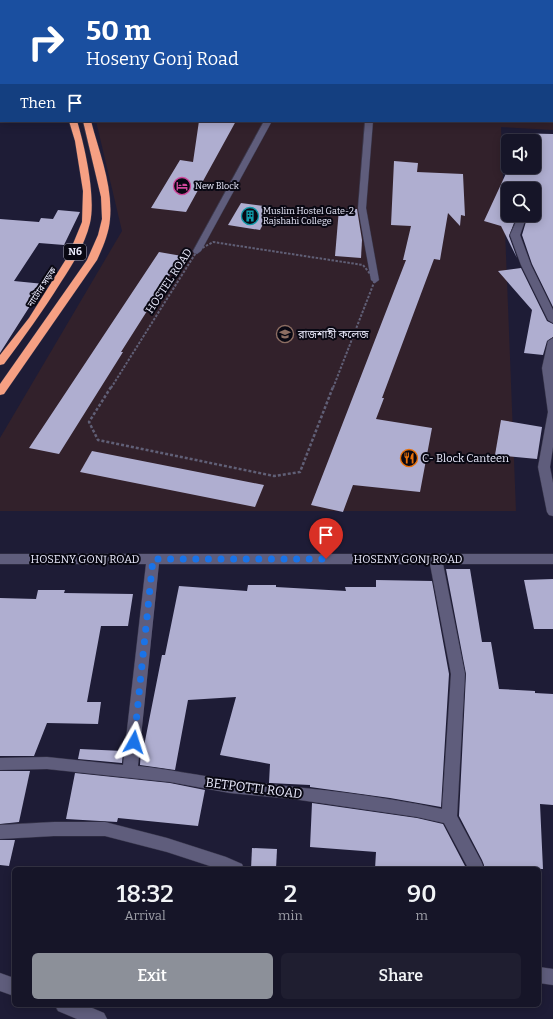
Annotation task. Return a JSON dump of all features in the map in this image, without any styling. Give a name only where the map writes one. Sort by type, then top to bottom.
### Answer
[{"type":"highway","name":"নাটোর সড়ক","points":[[0,362],[33,319],[73,256],[86,222],[87,191],[79,141],[73,122]]},
{"type":"highway","points":[[0,392],[92,260],[102,238],[106,218],[105,198],[87,122]]},
{"type":"street","points":[[520,222],[515,235],[526,265],[553,320]]},
{"type":"street","points":[[553,341],[547,368],[553,412],[544,467],[553,512]]},
{"type":"street","name":"HOSENY GONJ ROAD","points":[[0,559],[553,559]]},
{"type":"street","points":[[130,772],[153,559]]},
{"type":"street","points":[[436,560],[458,674],[449,817],[475,867]]},
{"type":"street","name":"BETPOTTI ROAD","points":[[0,764],[47,763],[170,776],[230,786],[293,792],[417,810],[449,817]]},
{"type":"street","points":[[0,832],[54,829],[105,829],[167,845],[232,867]]},
{"type":"street","points":[[541,975],[553,977]]},
{"type":"street","points":[[0,982],[12,986]]},
{"type":"street","points":[[69,1007],[98,1019]]},
{"type":"lane","points":[[197,251],[267,122]]},
{"type":"lane","points":[[369,122],[362,208],[375,280]]},
{"type":"path","name":"HOSTEL ROAD","points":[[213,242],[363,265],[375,280],[300,472],[274,476],[98,440],[89,422],[197,251],[213,242]]},
{"type":"shaded area","name":"রাজশাহী কলেজ","points":[[96,122],[553,122],[553,130],[501,127],[501,174],[503,174],[503,182],[501,182],[501,222],[505,222],[516,511],[0,511],[0,438],[122,231]]},
{"type":"building","points":[[199,122],[235,122],[186,212],[151,208],[180,160],[193,162]]},
{"type":"building","points":[[510,133],[553,134],[553,307],[532,264],[522,235],[526,222],[541,222],[541,182],[502,182],[506,174],[541,174],[541,134]]},
{"type":"building","points":[[394,161],[418,163],[417,172],[463,174],[465,216],[461,215],[460,226],[448,213],[440,260],[434,259],[382,398],[384,398],[376,419],[432,428],[420,492],[353,485],[343,512],[311,505],[406,260],[403,260],[411,226],[391,225]]},
{"type":"building","points":[[501,184],[501,222],[514,222],[509,236],[517,258],[501,226],[484,221]]},
{"type":"building","name":"Muslim Hostel Gate-2 Rajshahi College","points":[[241,203],[272,207],[260,230],[228,225]]},
{"type":"building","points":[[339,209],[357,209],[362,240],[361,258],[335,256]]},
{"type":"building","points":[[58,210],[80,212],[64,245],[39,243],[14,281],[44,284],[0,353],[0,219],[39,222],[41,218],[53,219]]},
{"type":"building","points":[[159,252],[182,256],[59,454],[29,448]]},
{"type":"building","points":[[521,268],[547,321],[553,324],[553,337],[547,341],[543,355],[524,353],[532,310],[498,271]]},
{"type":"building","points":[[501,420],[542,427],[537,459],[495,455]]},
{"type":"building","points":[[92,451],[264,485],[255,507],[80,472]]},
{"type":"building","points":[[446,569],[470,569],[482,642],[491,642],[499,689],[535,691],[535,693],[553,694],[553,805],[540,804],[543,869],[541,869],[541,867],[484,867],[482,860],[459,816],[466,674]]},
{"type":"building","points":[[553,579],[553,629],[534,629],[524,580]]},
{"type":"building","points":[[376,580],[432,581],[449,674],[441,807],[310,787],[310,785],[269,783],[270,764],[220,755],[236,697],[188,700],[175,770],[140,765],[141,751],[143,751],[162,655],[165,655],[179,586],[247,591],[248,585],[276,585],[276,587],[346,591],[345,587],[376,587]]},
{"type":"building","points":[[38,590],[65,590],[64,593],[133,594],[128,626],[101,626],[87,702],[101,702],[98,724],[47,723],[34,756],[0,756],[0,598],[36,599]]},
{"type":"building","points":[[80,749],[123,751],[122,763],[78,759]]},
{"type":"building","points":[[0,771],[30,771],[19,822],[0,824]]},
{"type":"building","points":[[75,773],[170,783],[205,790],[198,826],[118,818],[117,822],[66,819]]},
{"type":"building","points":[[312,803],[417,818],[443,824],[465,867],[375,867],[376,852],[310,847]]},
{"type":"building","points":[[0,840],[15,840],[9,866],[0,865]]},
{"type":"building","points":[[252,848],[277,849],[276,867],[251,867]]},
{"type":"place","name":"New Block","points":[[182,186]]},
{"type":"place","name":"Muslim Hostel Gate-2 Rajshahi College","points":[[250,216]]},
{"type":"place","name":"রাজশাহী কলেজ","points":[[285,334]]},
{"type":"place","name":"C- Block Canteen","points":[[409,458]]},
{"type":"route","points":[[134,742],[153,559],[326,559]]}]
